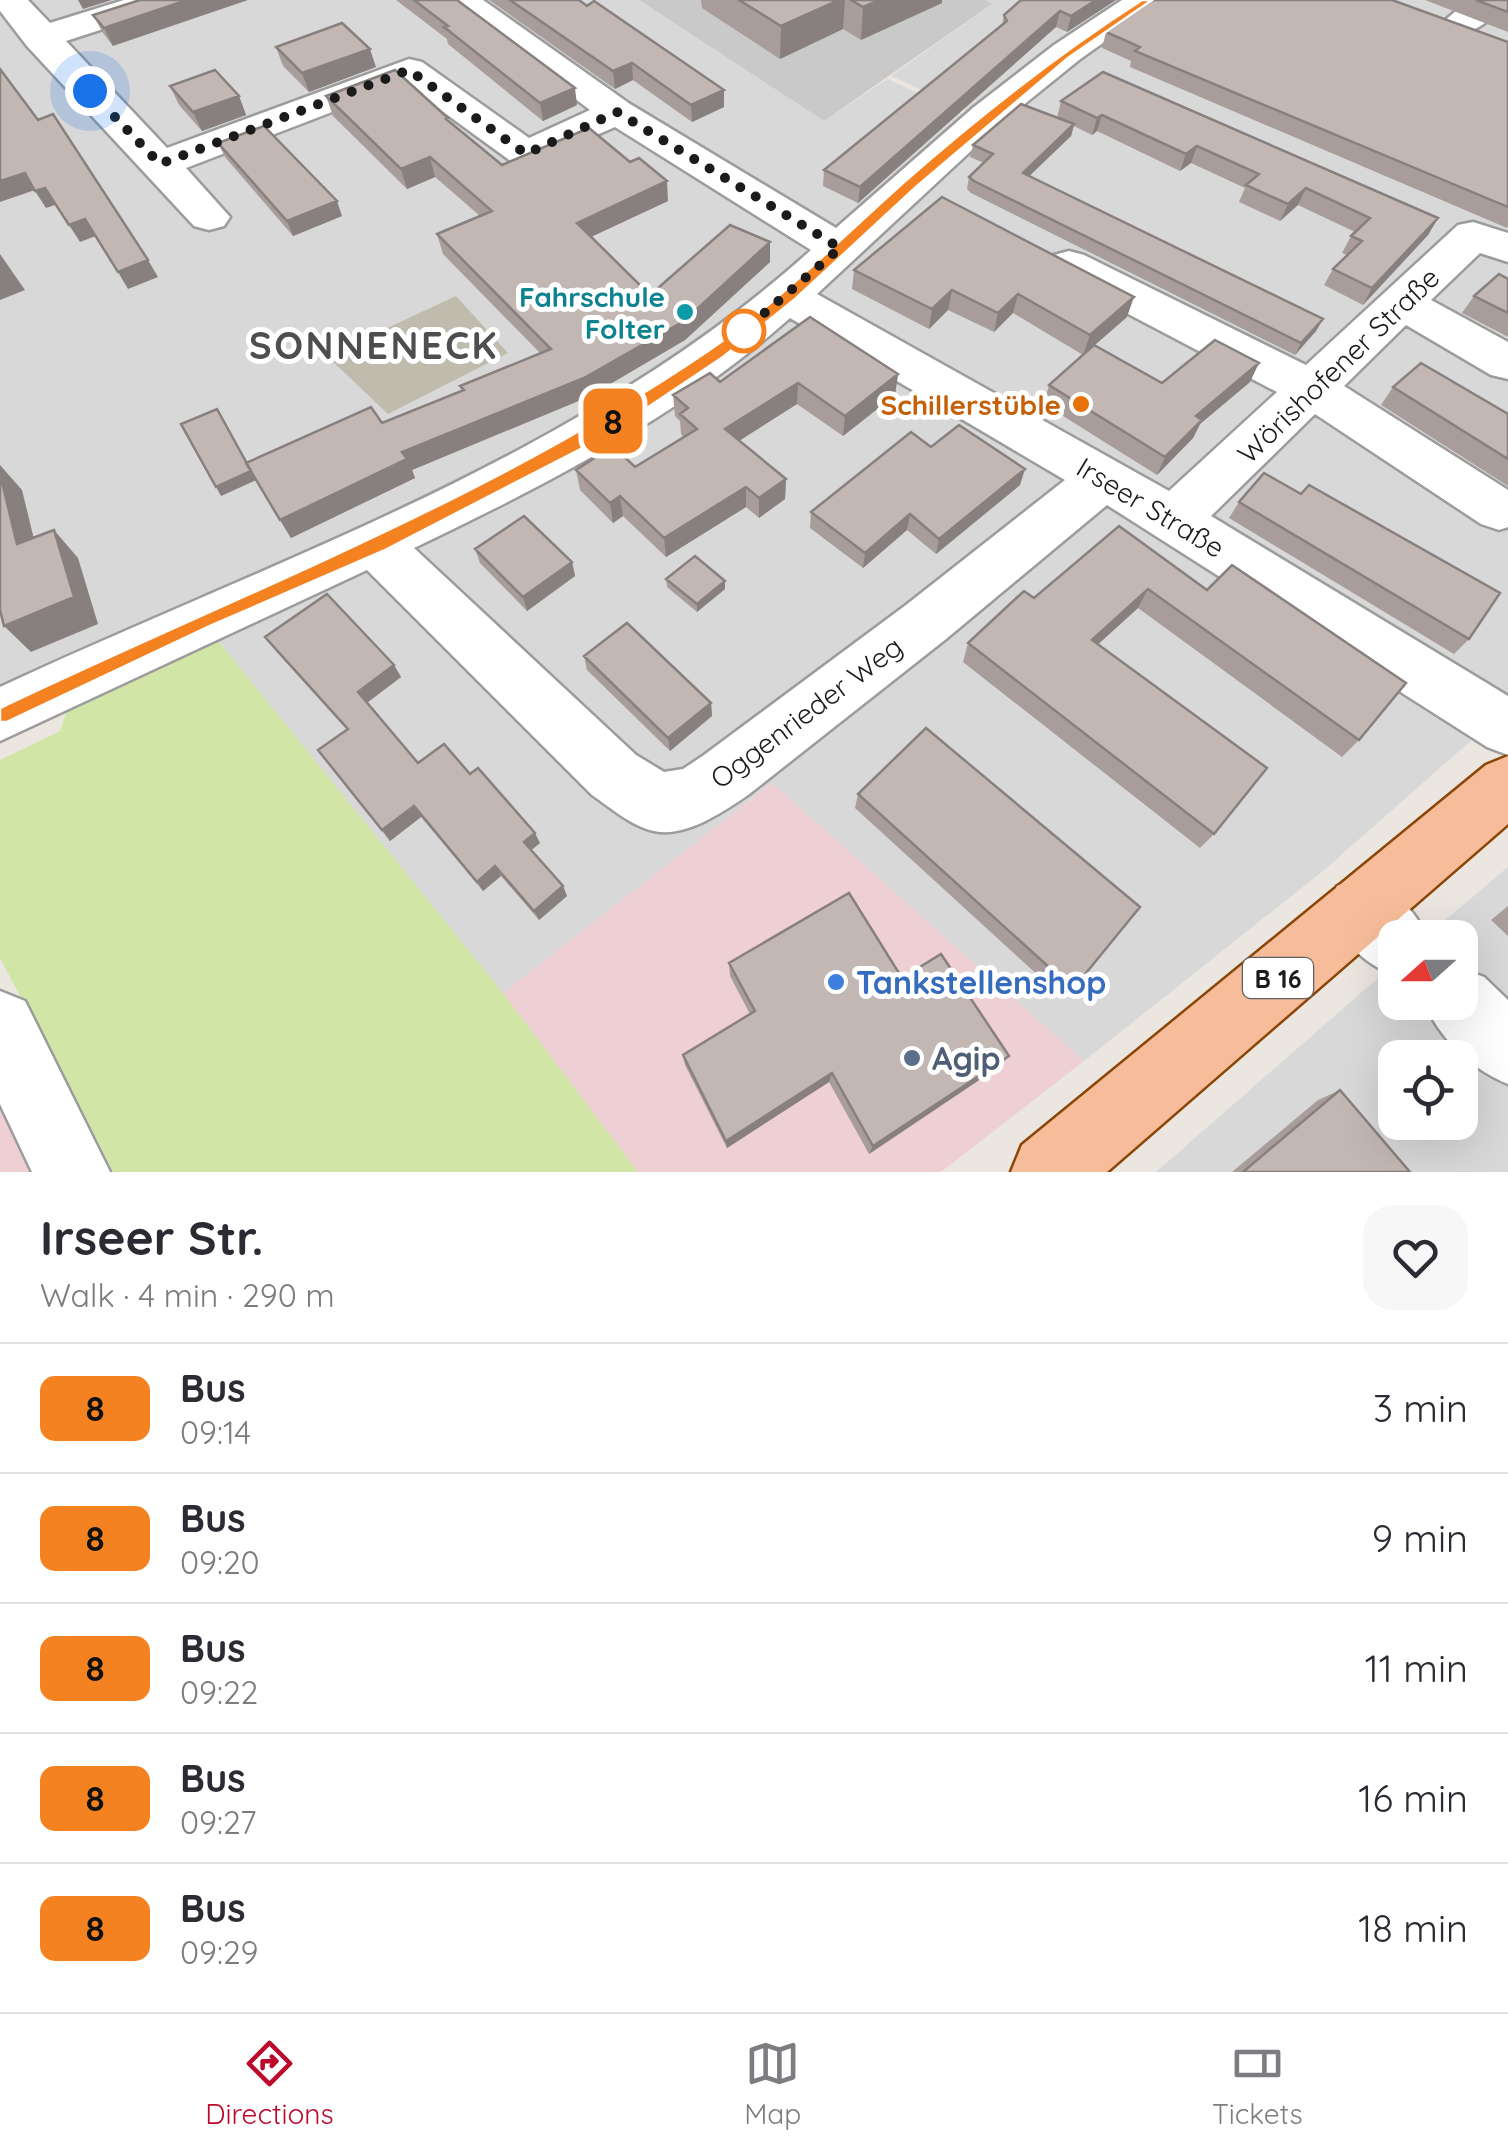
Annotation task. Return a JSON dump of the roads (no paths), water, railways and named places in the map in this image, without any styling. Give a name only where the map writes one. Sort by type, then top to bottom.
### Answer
[{"type":"main road","name":"B 16","points":[[1384,920],[1508,785]]},
{"type":"main road","name":"B 16","points":[[1049,1172],[1378,926]]},
{"type":"street","points":[[9,0],[209,218]]},
{"type":"street","points":[[40,38],[159,0]]},
{"type":"street","points":[[460,0],[617,112],[840,248]]},
{"type":"street","points":[[0,715],[376,545],[596,433],[718,353],[788,297],[840,248],[928,192],[1081,64],[1146,0]]},
{"type":"street","points":[[1490,40],[1438,25],[1491,0]]},
{"type":"street","points":[[160,164],[409,70],[526,154],[617,112]]},
{"type":"street","name":"Wörishofener Straße","points":[[1174,519],[1314,390],[1473,234]]},
{"type":"street","points":[[1034,246],[1314,390],[1499,510]]},
{"type":"street","name":"Irseer Straße","points":[[788,297],[1174,519],[1508,728]]},
{"type":"street","points":[[1403,304],[1508,363]]},
{"type":"street","name":"Oggenrieder Weg","points":[[376,545],[614,776],[657,803],[696,794],[726,775],[926,622],[1104,478]]},
{"type":"street","points":[[1478,1020],[1508,1048]]},
{"type":"street","points":[[0,1026],[72,1172]]},
{"type":"place","name":"Fahrschule Folter","points":[[685,312]]},
{"type":"place","name":"Schillerstüble","points":[[1081,404]]},
{"type":"place","name":"Tankstellenshop","points":[[836,982]]},
{"type":"place","name":"Agip","points":[[912,1058]]},
{"type":"district","name":"SONNENECK","points":[[374,345]]}]
